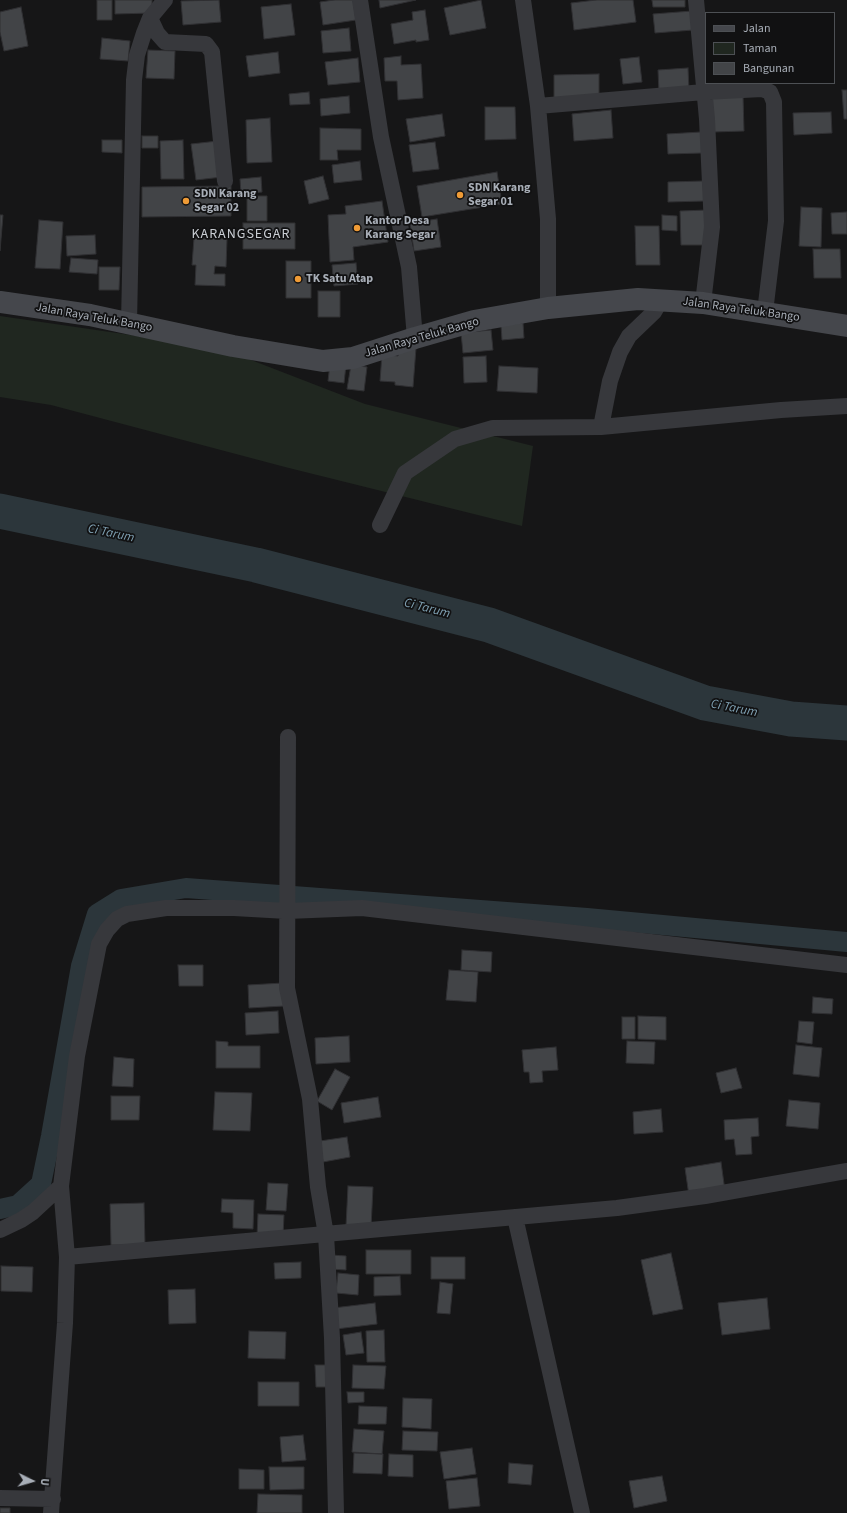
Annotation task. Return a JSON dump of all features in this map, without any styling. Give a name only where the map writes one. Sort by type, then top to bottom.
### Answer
[{"type":"main road","name":"Jalan Raya Teluk Bango","points":[[0,302],[129,323],[233,346],[323,362],[353,358],[474,321],[548,308],[638,299],[703,303],[847,326]]},
{"type":"street","points":[[129,323],[134,80],[137,55],[150,18],[165,0]]},
{"type":"street","points":[[360,0],[381,138],[409,268],[415,338]]},
{"type":"street","points":[[523,0],[538,106],[548,219],[548,308]]},
{"type":"street","points":[[696,0],[708,134],[712,227],[703,303]]},
{"type":"street","points":[[150,18],[157,33],[165,42],[206,44],[210,47],[212,52],[225,181]]},
{"type":"street","points":[[538,106],[704,92],[762,90],[770,92],[774,97],[776,221],[765,312]]},
{"type":"street","points":[[601,427],[610,381],[620,352],[629,336],[654,312],[661,300]]},
{"type":"street","points":[[380,525],[406,473],[454,439],[493,428],[601,427],[781,410],[847,406]]},
{"type":"street","points":[[288,737],[287,988],[310,1099],[318,1188],[326,1235],[332,1338],[336,1513]]},
{"type":"street","points":[[0,1498],[52,1506],[65,1323],[67,1257],[61,1186],[77,1056],[99,944],[107,930],[117,919],[127,914],[166,908],[234,908],[287,911],[362,908],[847,965]]},
{"type":"street","points":[[67,1257],[326,1235],[657,1203],[847,1171]]},
{"type":"street","points":[[0,1230],[21,1220],[33,1212],[61,1186]]},
{"type":"street","points":[[515,1217],[582,1513]]},
{"type":"green space","points":[[0,316],[220,348],[365,404],[533,446],[522,526],[285,467],[51,405],[0,397]]},
{"type":"building","points":[[97,0],[112,0],[112,20],[97,20]]},
{"type":"building","points":[[115,0],[152,0],[152,13],[115,14]]},
{"type":"building","points":[[219,0],[221,22],[183,25],[181,1]]},
{"type":"building","points":[[353,0],[356,20],[323,25],[320,2]]},
{"type":"building","points":[[379,0],[416,0],[380,8]]},
{"type":"building","points":[[481,0],[486,28],[450,35],[444,8]]},
{"type":"building","points":[[596,0],[633,0],[636,22],[574,30],[571,3]]},
{"type":"building","points":[[652,0],[685,0],[685,7],[653,7]]},
{"type":"building","points":[[291,4],[295,35],[264,39],[261,7]]},
{"type":"building","points":[[21,7],[28,46],[4,51],[0,32],[0,12]]},
{"type":"building","points":[[425,10],[429,40],[416,42],[416,40],[394,44],[391,24],[413,20],[412,12]]},
{"type":"building","points":[[692,11],[693,30],[655,33],[653,14]]},
{"type":"building","points":[[349,28],[351,51],[323,53],[321,31]]},
{"type":"building","points":[[102,38],[130,41],[128,61],[100,59]]},
{"type":"building","points":[[148,50],[175,51],[174,79],[146,78]]},
{"type":"building","points":[[278,52],[280,73],[249,77],[246,56]]},
{"type":"building","points":[[401,56],[401,65],[421,64],[423,98],[398,100],[397,81],[385,81],[384,58]]},
{"type":"building","points":[[639,57],[642,82],[623,84],[620,59]]},
{"type":"building","points":[[358,58],[360,82],[328,85],[325,62]]},
{"type":"building","points":[[688,68],[689,91],[659,93],[658,70]]},
{"type":"building","points":[[599,74],[599,98],[554,100],[554,75]]},
{"type":"building","points":[[842,90],[847,90],[847,119],[844,119]]},
{"type":"building","points":[[309,92],[310,104],[290,105],[289,94]]},
{"type":"building","points":[[349,96],[350,113],[321,116],[320,99]]},
{"type":"building","points":[[743,96],[744,131],[713,132],[712,98]]},
{"type":"building","points":[[485,107],[515,107],[516,139],[485,140]]},
{"type":"building","points":[[611,110],[613,138],[574,141],[572,114]]},
{"type":"building","points":[[831,112],[832,133],[794,135],[793,113]]},
{"type":"building","points":[[442,114],[445,136],[410,142],[406,119]]},
{"type":"building","points":[[270,118],[272,162],[247,163],[246,120]]},
{"type":"building","points":[[320,128],[361,129],[361,150],[337,150],[338,160],[320,160]]},
{"type":"building","points":[[701,132],[702,153],[668,154],[667,134]]},
{"type":"building","points":[[142,136],[158,136],[158,148],[142,148]]},
{"type":"building","points":[[102,140],[122,140],[122,153],[102,152]]},
{"type":"building","points":[[183,140],[184,179],[161,179],[160,141]]},
{"type":"building","points":[[218,141],[222,177],[196,180],[191,144]]},
{"type":"building","points":[[435,142],[439,169],[413,172],[409,145]]},
{"type":"building","points":[[360,161],[362,180],[334,183],[332,165]]},
{"type":"building","name":"SDN Karang Segar 01","points":[[497,172],[502,204],[422,217],[417,186]]},
{"type":"building","points":[[323,176],[329,199],[309,204],[304,181]]},
{"type":"building","points":[[261,177],[262,192],[241,194],[240,179]]},
{"type":"building","points":[[703,181],[704,201],[668,202],[668,182]]},
{"type":"building","name":"SDN Karang Segar 02","points":[[231,186],[231,216],[142,217],[142,187]]},
{"type":"building","points":[[247,196],[267,196],[267,221],[247,221]]},
{"type":"building","name":"Kantor Desa Karang Segar","points":[[382,201],[388,242],[353,247],[354,260],[330,262],[328,215],[346,214],[345,206]]},
{"type":"building","points":[[801,207],[822,208],[821,247],[799,246]]},
{"type":"building","points":[[707,210],[708,245],[681,245],[680,211]]},
{"type":"building","points":[[847,212],[847,234],[832,234],[831,213]]},
{"type":"building","points":[[0,215],[3,215],[0,251]]},
{"type":"building","points":[[662,215],[677,216],[677,231],[662,230]]},
{"type":"building","points":[[437,219],[441,247],[414,251],[410,223]]},
{"type":"building","points":[[39,220],[63,222],[60,269],[35,268]]},
{"type":"building","points":[[243,223],[295,223],[295,249],[243,249]]},
{"type":"building","points":[[635,226],[659,226],[660,265],[636,265]]},
{"type":"building","points":[[95,235],[96,254],[67,256],[66,236]]},
{"type":"building","points":[[194,238],[227,239],[226,267],[215,266],[214,274],[225,274],[225,286],[195,285],[196,265],[192,265]]},
{"type":"building","points":[[813,249],[840,249],[841,278],[814,278]]},
{"type":"building","points":[[71,258],[98,260],[97,274],[69,272]]},
{"type":"building","name":"TK Satu Atap","points":[[286,261],[311,261],[311,298],[286,298]]},
{"type":"building","points":[[356,263],[358,284],[334,286],[332,265]]},
{"type":"building","points":[[99,267],[120,267],[119,290],[99,290]]},
{"type":"building","points":[[318,291],[340,291],[340,317],[318,317]]},
{"type":"building","points":[[523,323],[524,338],[502,340],[501,325]]},
{"type":"building","points":[[491,330],[493,350],[463,353],[461,333]]},
{"type":"building","points":[[399,346],[416,348],[413,387],[395,385],[395,382],[380,381],[382,354],[398,356]]},
{"type":"building","points":[[486,356],[487,382],[464,383],[463,357]]},
{"type":"building","points":[[330,364],[346,365],[344,383],[328,381]]},
{"type":"building","points":[[351,365],[367,367],[364,391],[347,389]]},
{"type":"building","points":[[499,366],[538,368],[537,393],[497,391]]},
{"type":"building","points":[[462,950],[492,952],[491,972],[461,970]]},
{"type":"building","points":[[178,965],[203,965],[203,986],[179,986]]},
{"type":"building","points":[[449,970],[478,972],[476,1002],[446,1000]]},
{"type":"building","points":[[283,983],[284,1006],[249,1008],[248,985]]},
{"type":"building","points":[[813,997],[833,999],[832,1014],[812,1013]]},
{"type":"building","points":[[278,1011],[279,1033],[246,1035],[245,1013]]},
{"type":"building","points":[[638,1016],[666,1017],[666,1040],[638,1039]]},
{"type":"building","points":[[622,1017],[635,1017],[635,1039],[622,1039]]},
{"type":"building","points":[[799,1021],[814,1022],[812,1044],[797,1042]]},
{"type":"building","points":[[349,1036],[350,1062],[316,1064],[315,1038]]},
{"type":"building","points":[[216,1041],[228,1042],[228,1046],[260,1046],[260,1068],[216,1068]]},
{"type":"building","points":[[627,1041],[655,1042],[654,1064],[626,1063]]},
{"type":"building","points":[[796,1045],[822,1048],[819,1077],[793,1074]]},
{"type":"building","points":[[556,1047],[558,1070],[542,1071],[543,1082],[530,1083],[529,1072],[524,1072],[522,1050]]},
{"type":"building","points":[[114,1057],[134,1059],[133,1087],[112,1086]]},
{"type":"building","points":[[736,1068],[742,1088],[721,1093],[716,1073]]},
{"type":"building","points":[[335,1069],[350,1077],[332,1110],[317,1101]]},
{"type":"building","points":[[215,1092],[252,1093],[250,1131],[213,1130]]},
{"type":"building","points":[[111,1096],[140,1096],[139,1120],[111,1120]]},
{"type":"building","points":[[378,1097],[381,1117],[344,1123],[341,1103]]},
{"type":"building","points":[[789,1100],[820,1103],[818,1129],[786,1126]]},
{"type":"building","points":[[661,1109],[663,1132],[634,1134],[633,1112]]},
{"type":"building","points":[[758,1118],[759,1136],[751,1137],[752,1154],[736,1155],[734,1139],[725,1140],[724,1120]]},
{"type":"building","points":[[347,1137],[350,1157],[323,1162],[320,1141]]},
{"type":"building","points":[[721,1162],[725,1191],[689,1196],[685,1168]]},
{"type":"building","points":[[268,1183],[288,1184],[286,1211],[266,1210]]},
{"type":"building","points":[[348,1186],[373,1187],[371,1228],[346,1226]]},
{"type":"building","points":[[222,1199],[254,1200],[253,1229],[233,1228],[233,1213],[221,1212]]},
{"type":"building","points":[[144,1203],[145,1245],[111,1245],[110,1204]]},
{"type":"building","points":[[258,1214],[284,1215],[283,1237],[257,1236]]},
{"type":"building","points":[[366,1250],[411,1250],[411,1274],[366,1274]]},
{"type":"building","points":[[671,1253],[683,1309],[653,1315],[641,1260]]},
{"type":"building","points":[[331,1255],[346,1256],[346,1270],[330,1269]]},
{"type":"building","points":[[431,1257],[465,1257],[465,1279],[431,1279]]},
{"type":"building","points":[[301,1262],[301,1278],[275,1279],[274,1263]]},
{"type":"building","points":[[1,1266],[33,1267],[32,1292],[1,1291]]},
{"type":"building","points":[[338,1273],[359,1275],[358,1295],[336,1293]]},
{"type":"building","points":[[400,1276],[401,1295],[374,1296],[374,1277]]},
{"type":"building","points":[[440,1282],[453,1284],[450,1314],[437,1313]]},
{"type":"building","points":[[195,1289],[196,1323],[169,1324],[168,1290]]},
{"type":"building","points":[[767,1298],[770,1329],[722,1335],[718,1303]]},
{"type":"building","points":[[375,1303],[377,1324],[336,1329],[333,1308]]},
{"type":"building","points":[[384,1330],[385,1362],[367,1362],[366,1331]]},
{"type":"building","points":[[249,1331],[286,1332],[285,1359],[248,1358]]},
{"type":"building","points":[[361,1332],[364,1353],[346,1355],[343,1335]]},
{"type":"building","points":[[315,1365],[330,1365],[330,1387],[316,1387]]},
{"type":"building","points":[[353,1365],[386,1366],[384,1389],[352,1388]]},
{"type":"building","points":[[258,1382],[299,1382],[299,1406],[258,1406]]},
{"type":"building","points":[[347,1392],[364,1392],[364,1402],[348,1403]]},
{"type":"building","points":[[403,1398],[432,1399],[431,1429],[402,1427]]},
{"type":"building","points":[[359,1406],[387,1407],[386,1424],[358,1424]]},
{"type":"building","points":[[354,1429],[384,1431],[382,1454],[352,1452]]},
{"type":"building","points":[[403,1431],[438,1432],[437,1451],[402,1450]]},
{"type":"building","points":[[303,1435],[306,1460],[282,1462],[280,1437]]},
{"type":"building","points":[[472,1448],[476,1474],[444,1479],[440,1452]]},
{"type":"building","points":[[354,1453],[383,1454],[382,1474],[353,1473]]},
{"type":"building","points":[[389,1454],[413,1455],[413,1477],[388,1476]]},
{"type":"building","points":[[509,1463],[533,1465],[531,1485],[508,1483]]},
{"type":"building","points":[[269,1467],[304,1467],[304,1489],[270,1490]]},
{"type":"building","points":[[239,1469],[264,1470],[264,1489],[239,1489]]},
{"type":"building","points":[[662,1476],[667,1501],[634,1508],[629,1481]]},
{"type":"building","points":[[477,1478],[480,1506],[449,1509],[446,1481]]},
{"type":"building","points":[[258,1494],[302,1495],[302,1513],[257,1513]]},
{"type":"building","points":[[0,1508],[10,1508],[10,1513],[0,1513]]},
{"type":"waterway","name":"Ci Tarum","points":[[0,511],[256,565],[489,625],[705,703],[791,719],[847,723]]},
{"type":"waterway","points":[[0,1209],[18,1205],[41,1184],[81,966],[97,914],[121,899],[186,888],[587,918],[847,942]]},
{"type":"place","name":"SDN Karang Segar 01","points":[[460,195]]},
{"type":"place","name":"SDN Karang Segar 02","points":[[186,201]]},
{"type":"place","name":"Kantor Desa Karang Segar","points":[[357,228]]},
{"type":"place","name":"TK Satu Atap","points":[[298,279]]},
{"type":"district","name":"KARANGSEGAR","points":[[241,235]]}]
